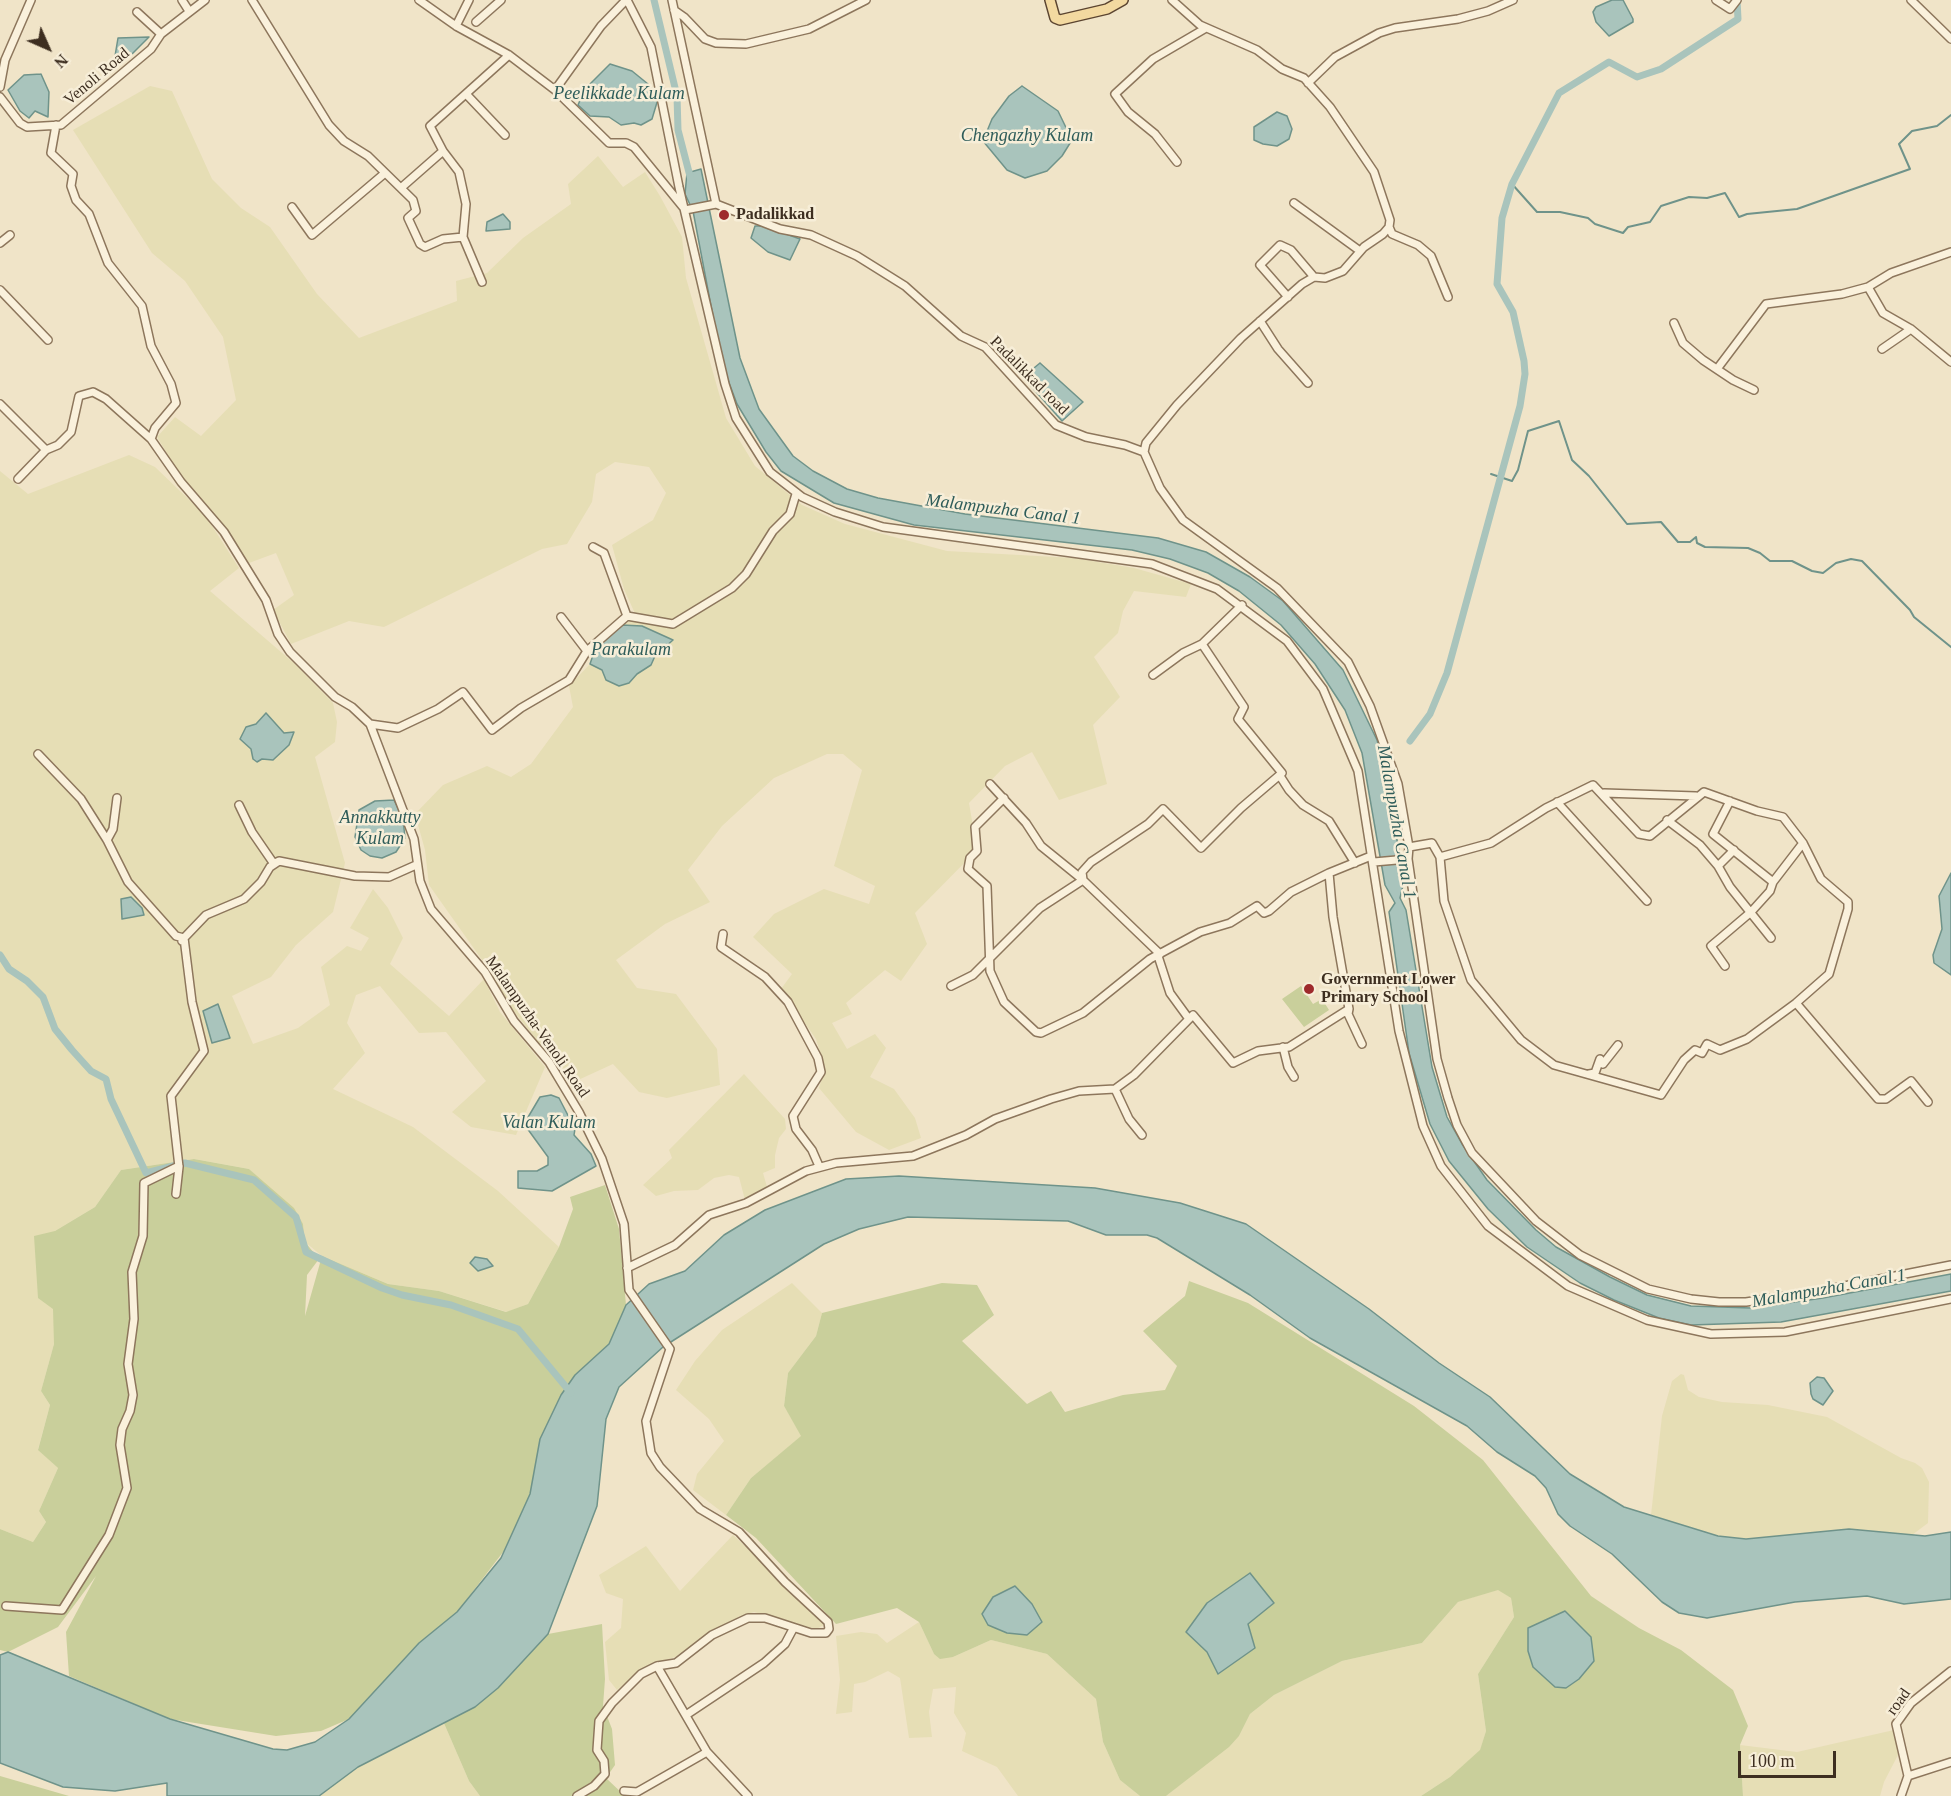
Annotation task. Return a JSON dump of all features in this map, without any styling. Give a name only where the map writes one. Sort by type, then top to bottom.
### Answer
[{"type":"main road","points":[[1050,0],[1055,18],[1060,20],[1107,9],[1123,0]]},
{"type":"street","points":[[0,87],[5,60],[31,0]]},
{"type":"street","points":[[182,0],[189,11]]},
{"type":"street","name":"Venoli Road","points":[[0,97],[20,123],[27,127],[61,125],[151,49],[161,34],[206,0]]},
{"type":"street","points":[[252,0],[329,126],[344,141],[368,156],[385,174],[402,187],[416,207],[416,211],[408,218],[420,244],[425,247],[443,238],[462,237]]},
{"type":"street","points":[[419,0],[456,26],[509,55],[555,90],[609,143],[626,143],[634,147],[685,210]]},
{"type":"street","points":[[456,26],[469,0]]},
{"type":"street","points":[[476,22],[501,0]]},
{"type":"street","points":[[555,90],[601,26],[626,0],[651,47],[707,310],[736,418],[770,472],[796,494],[835,512],[883,527],[1152,564],[1217,589],[1242,605],[1287,641],[1323,689],[1358,771],[1399,1031],[1423,1126],[1441,1166],[1488,1226],[1568,1286],[1647,1320],[1711,1334],[1785,1332],[1951,1299]]},
{"type":"street","points":[[672,0],[716,204],[685,210]]},
{"type":"street","points":[[674,10],[705,39],[716,43],[746,44],[809,29],[866,0]]},
{"type":"street","points":[[1172,0],[1206,28],[1257,50],[1282,69],[1308,83],[1330,107],[1374,172],[1384,197],[1392,234],[1418,245],[1431,256],[1448,297]]},
{"type":"street","points":[[1308,83],[1335,57],[1379,33],[1395,28],[1458,19],[1488,11],[1514,0]]},
{"type":"street","points":[[1716,0],[1730,9],[1737,0]]},
{"type":"street","points":[[1911,0],[1951,39]]},
{"type":"street","points":[[137,12],[161,34]]},
{"type":"street","points":[[1177,162],[1155,134],[1128,112],[1115,94],[1153,59],[1206,28]]},
{"type":"street","points":[[482,282],[462,237],[466,204],[459,172],[443,151],[430,126],[509,55]]},
{"type":"street","points":[[467,95],[505,135]]},
{"type":"street","points":[[56,125],[51,153],[73,174],[71,186],[76,200],[89,214],[108,263],[142,306],[151,346],[171,384],[176,403],[155,429],[151,439]]},
{"type":"street","points":[[402,187],[443,151]]},
{"type":"street","points":[[292,207],[312,235],[385,174]]},
{"type":"street","points":[[1294,203],[1360,251]]},
{"type":"street","name":"Padalikkad road","points":[[716,204],[780,229],[811,235],[857,256],[905,286],[961,336],[985,347],[1056,425],[1086,438],[1125,445],[1144,452]]},
{"type":"street","points":[[1389,227],[1360,251],[1343,271],[1325,278],[1314,277],[1260,321],[1177,405],[1146,443],[1144,452],[1160,488],[1183,520],[1277,588],[1348,662],[1370,706],[1398,784],[1409,848],[1408,859],[1437,1059],[1457,1125],[1472,1153],[1536,1221],[1581,1255],[1648,1289],[1691,1299],[1746,1302],[1814,1292],[1951,1265]]},
{"type":"street","points":[[0,243],[10,235]]},
{"type":"street","points":[[1288,297],[1260,265],[1280,245],[1291,250],[1314,277]]},
{"type":"street","points":[[1717,369],[1766,304],[1842,294],[1868,287],[1891,273],[1951,252]]},
{"type":"street","points":[[1868,287],[1883,313],[1911,329],[1951,362]]},
{"type":"street","points":[[0,290],[48,340]]},
{"type":"street","points":[[1260,321],[1278,349],[1308,383]]},
{"type":"street","points":[[1674,322],[1683,343],[1733,380],[1754,390]]},
{"type":"street","points":[[1882,349],[1911,329]]},
{"type":"street","name":"Malampuzha-Venoli Road","points":[[46,450],[58,446],[71,432],[79,396],[93,392],[106,399],[151,439],[181,482],[224,532],[266,600],[278,634],[290,652],[334,698],[352,707],[370,724],[414,839],[416,865],[431,909],[485,972],[514,1022],[549,1062],[579,1112],[602,1160],[624,1224],[629,1290],[670,1349],[646,1421],[651,1453],[660,1467],[700,1509],[739,1532],[785,1582],[828,1622],[829,1629],[826,1633],[793,1629],[765,1618],[748,1618],[712,1635],[676,1663],[657,1665],[641,1674],[626,1688],[600,1721],[597,1750],[604,1761],[604,1774],[594,1786],[581,1791],[577,1796]]},
{"type":"street","points":[[0,404],[46,450],[18,479]]},
{"type":"street","points":[[627,616],[673,624],[732,588],[746,574],[773,531],[790,514],[796,494]]},
{"type":"street","points":[[593,547],[604,553],[627,616]]},
{"type":"street","points":[[1153,675],[1183,653],[1202,644],[1242,605]]},
{"type":"street","points":[[370,724],[398,728],[438,709],[463,692],[492,730],[521,708],[569,680],[587,651],[627,616]]},
{"type":"street","points":[[561,617],[587,651]]},
{"type":"street","points":[[1083,880],[1082,872],[1091,862],[1148,824],[1163,809],[1201,848],[1283,771],[1238,719],[1244,707],[1202,644]]},
{"type":"street","points":[[38,754],[81,799],[107,840],[129,882],[180,937],[204,1051],[171,1096],[174,1141],[179,1163],[176,1194]]},
{"type":"street","points":[[1280,776],[1303,805],[1329,821],[1355,863]]},
{"type":"street","points":[[990,784],[1026,823],[1041,846],[1083,880],[1160,954]]},
{"type":"street","points":[[1409,848],[1432,843],[1440,857],[1444,901],[1471,980],[1521,1040],[1554,1065],[1661,1095],[1684,1060],[1695,1050],[1702,1053],[1707,1044],[1720,1050],[1747,1039],[1796,1003],[1829,974],[1848,909],[1848,902],[1821,879],[1803,843],[1783,818],[1704,792],[1650,836],[1639,834],[1604,794],[1593,785],[1557,802],[1491,843],[1440,857]]},
{"type":"street","points":[[1604,794],[1698,795]]},
{"type":"street","points":[[107,840],[113,829],[117,798]]},
{"type":"street","points":[[1004,798],[975,827],[977,851],[970,858],[968,869],[987,886],[990,972],[1004,1002],[1041,1034],[1083,1013],[1150,959],[1200,932],[1230,923],[1260,904],[1264,913],[1269,911],[1292,892],[1355,863],[1373,859],[1408,859]]},
{"type":"street","points":[[1730,801],[1713,834],[1773,882]]},
{"type":"street","points":[[1557,802],[1647,902]]},
{"type":"street","points":[[239,805],[252,832],[274,864],[279,861],[355,876],[389,877],[416,865]]},
{"type":"street","points":[[1667,820],[1700,845],[1719,866],[1730,887],[1771,938]]},
{"type":"street","points":[[1725,966],[1711,946],[1751,912],[1770,891],[1773,882],[1803,843]]},
{"type":"street","points":[[1719,866],[1734,850]]},
{"type":"street","points":[[180,937],[206,915],[244,899],[261,882],[270,867],[279,861]]},
{"type":"street","points":[[1329,873],[1333,917],[1348,1014],[1362,1044]]},
{"type":"street","points":[[951,986],[973,975],[1006,939],[1040,908],[1083,880]]},
{"type":"street","points":[[723,934],[721,947],[765,977],[788,1002],[818,1058],[821,1072],[793,1116],[796,1130],[812,1150],[819,1166]]},
{"type":"street","points":[[1160,954],[1158,956],[1163,964],[1170,993],[1189,1019]]},
{"type":"street","points":[[1796,1003],[1878,1098],[1886,1099],[1911,1081],[1928,1102]]},
{"type":"street","points":[[627,1268],[675,1245],[709,1215],[746,1203],[798,1174],[819,1166],[913,1156],[966,1135],[995,1119],[1051,1099],[1079,1092],[1115,1089],[1134,1075],[1193,1015],[1203,1024],[1233,1063],[1258,1051],[1289,1047],[1349,1009]]},
{"type":"street","points":[[1586,1075],[1595,1073],[1600,1059],[1603,1064],[1618,1046]]},
{"type":"street","points":[[1283,1047],[1288,1067],[1294,1077]]},
{"type":"street","points":[[1115,1089],[1129,1119],[1142,1135]]},
{"type":"street","points":[[6,1606],[62,1610],[109,1535],[127,1488],[120,1445],[122,1429],[130,1411],[133,1395],[128,1364],[134,1318],[132,1272],[143,1236],[144,1183],[179,1163]]},
{"type":"street","points":[[686,1715],[764,1663],[785,1644],[793,1629]]},
{"type":"street","points":[[657,1665],[707,1752],[748,1796]]},
{"type":"street","name":"road","points":[[1908,1776],[1896,1724],[1911,1703],[1951,1671]]},
{"type":"street","points":[[624,1791],[637,1792],[707,1752]]},
{"type":"street","points":[[1900,1796],[1908,1776],[1951,1762]]},
{"type":"shaded area","points":[[150,86],[172,91],[212,179],[241,208],[270,227],[317,294],[359,338],[457,301],[456,281],[487,273],[523,238],[571,204],[568,184],[598,156],[623,187],[645,172],[660,196],[682,237],[686,278],[726,418],[755,466],[802,505],[845,524],[947,551],[1074,558],[1134,568],[1191,584],[1186,597],[1134,591],[1123,611],[1118,633],[1094,657],[1120,697],[1093,725],[1107,784],[1059,800],[1032,752],[1005,766],[969,803],[977,850],[915,913],[927,944],[901,981],[885,970],[846,1003],[852,1014],[832,1023],[847,1049],[875,1034],[886,1048],[870,1077],[894,1089],[915,1118],[921,1138],[889,1150],[856,1132],[819,1088],[825,1068],[816,1039],[781,989],[792,974],[753,937],[774,914],[824,889],[869,904],[875,886],[834,866],[862,770],[843,754],[827,754],[774,778],[722,826],[688,870],[710,902],[665,924],[616,960],[637,988],[676,994],[717,1049],[720,1085],[667,1098],[639,1092],[613,1064],[576,1081],[553,1061],[508,1004],[492,974],[429,885],[425,850],[415,814],[443,785],[487,766],[511,777],[531,764],[573,707],[569,686],[590,664],[593,655],[604,641],[622,625],[637,618],[624,589],[612,545],[653,520],[666,493],[649,467],[615,462],[596,474],[592,502],[567,544],[542,549],[384,627],[349,621],[291,644],[273,610],[294,595],[276,553],[249,563],[179,473],[157,437],[175,417],[201,436],[236,400],[223,337],[185,281],[152,253],[73,130]]},
{"type":"shaded area","points":[[129,455],[155,467],[205,515],[239,568],[210,591],[295,664],[333,703],[337,722],[335,742],[315,757],[345,863],[333,912],[296,945],[271,977],[232,996],[253,1044],[298,1028],[330,1005],[321,967],[347,946],[361,951],[369,938],[350,928],[373,889],[388,908],[403,938],[390,964],[449,1016],[484,979],[500,1012],[545,1067],[516,1135],[471,1127],[452,1112],[486,1081],[446,1032],[419,1033],[380,986],[356,995],[347,1023],[365,1053],[333,1089],[413,1127],[498,1191],[559,1247],[528,1304],[507,1312],[439,1291],[388,1284],[322,1256],[305,1242],[303,1224],[249,1169],[194,1159],[121,1170],[95,1207],[55,1231],[54,1344],[41,1391],[50,1405],[38,1449],[58,1468],[39,1511],[46,1522],[33,1542],[0,1529],[0,471],[28,494]]},
{"type":"shaded area","points":[[744,1074],[785,1119],[786,1129],[779,1138],[775,1168],[763,1173],[767,1187],[745,1200],[739,1177],[729,1175],[714,1178],[698,1190],[674,1191],[656,1196],[643,1185],[672,1158],[669,1150]]},
{"type":"shaded area","points":[[792,1283],[822,1313],[816,1336],[788,1373],[784,1406],[802,1436],[751,1478],[726,1515],[693,1490],[697,1474],[724,1441],[709,1419],[676,1390],[695,1361],[722,1330]]},
{"type":"shaded area","points":[[1681,1374],[1684,1375],[1688,1390],[1699,1397],[1722,1402],[1768,1405],[1827,1417],[1901,1458],[1915,1463],[1922,1468],[1929,1482],[1928,1523],[1912,1535],[1849,1529],[1746,1539],[1718,1536],[1651,1515],[1662,1416],[1672,1381]]},
{"type":"shaded area","points":[[733,1535],[816,1613],[824,1625],[816,1629],[754,1612],[740,1616],[675,1657],[645,1667],[617,1690],[609,1680],[605,1642],[621,1628],[623,1599],[606,1593],[599,1575],[646,1546],[680,1591]]},
{"type":"shaded area","points":[[1498,1589],[1511,1598],[1514,1617],[1478,1674],[1486,1731],[1480,1751],[1450,1777],[1421,1796],[1166,1796],[1239,1736],[1250,1714],[1274,1695],[1342,1661],[1422,1643],[1458,1602]]},
{"type":"shaded area","points":[[919,1622],[934,1654],[953,1657],[991,1640],[1047,1654],[1096,1699],[1103,1742],[1120,1780],[1140,1796],[1018,1796],[997,1767],[962,1751],[966,1733],[954,1713],[956,1687],[933,1689],[929,1712],[932,1737],[909,1738],[900,1678],[888,1671],[865,1682],[854,1684],[852,1712],[836,1714],[840,1680],[836,1636],[861,1632],[877,1634],[887,1643]]},
{"type":"shaded area","points":[[443,1721],[469,1781],[480,1796],[319,1796],[358,1767],[401,1746]]},
{"type":"shaded area","points":[[1894,1730],[1899,1753],[1884,1782],[1880,1796],[1743,1796],[1740,1745],[1797,1752]]},
{"type":"green space","points":[[1301,986],[1313,1004],[1322,999],[1329,1010],[1304,1027],[1282,999]]},
{"type":"green space","points":[[194,1159],[249,1169],[294,1208],[303,1224],[305,1242],[319,1259],[307,1275],[305,1316],[322,1256],[388,1284],[439,1291],[506,1312],[528,1304],[559,1247],[573,1209],[570,1197],[605,1185],[619,1229],[626,1305],[609,1344],[575,1375],[561,1395],[540,1439],[530,1494],[510,1543],[457,1612],[419,1643],[349,1719],[321,1731],[276,1736],[170,1719],[69,1676],[66,1632],[96,1576],[58,1627],[8,1652],[0,1650],[0,1529],[33,1542],[46,1522],[39,1511],[58,1468],[38,1450],[50,1405],[41,1391],[54,1344],[53,1309],[38,1298],[34,1236],[55,1231],[95,1207],[121,1170]]},
{"type":"green space","points":[[1189,1281],[1248,1303],[1414,1406],[1483,1460],[1591,1596],[1639,1628],[1681,1650],[1733,1690],[1748,1726],[1740,1745],[1743,1796],[1421,1796],[1450,1777],[1480,1750],[1486,1731],[1478,1674],[1514,1617],[1511,1598],[1498,1590],[1458,1602],[1422,1643],[1342,1661],[1274,1695],[1250,1714],[1239,1736],[1229,1747],[1166,1796],[1140,1796],[1120,1780],[1103,1742],[1096,1699],[1047,1654],[991,1640],[953,1657],[940,1659],[934,1654],[919,1622],[897,1608],[836,1624],[756,1538],[726,1515],[751,1478],[801,1436],[784,1406],[788,1373],[816,1336],[822,1313],[942,1283],[977,1285],[994,1315],[962,1341],[1027,1404],[1051,1391],[1065,1412],[1123,1395],[1165,1390],[1177,1366],[1143,1331],[1185,1296]]},
{"type":"green space","points":[[602,1624],[605,1679],[603,1706],[612,1729],[615,1765],[606,1778],[625,1796],[480,1796],[469,1781],[443,1721],[475,1707],[498,1688],[548,1634]]},
{"type":"green space","points":[[0,1776],[69,1796],[0,1796]]},
{"type":"water","points":[[1612,0],[1623,0],[1633,22],[1609,36],[1596,22],[1593,12],[1596,7]]},
{"type":"water","points":[[149,37],[132,54],[113,68],[118,38]]},
{"type":"water","name":"Peelikkade Kulam","points":[[610,64],[632,71],[648,84],[658,99],[652,119],[641,125],[634,123],[621,125],[609,117],[590,116],[578,105],[585,89]]},
{"type":"water","points":[[41,74],[49,92],[48,117],[35,111],[29,118],[20,111],[8,90],[24,75]]},
{"type":"water","name":"Chengazhy Kulam","points":[[1022,86],[1058,111],[1072,140],[1062,156],[1047,171],[1025,178],[1007,170],[983,141],[992,119],[1009,96]]},
{"type":"water","points":[[1277,112],[1287,116],[1292,129],[1289,139],[1277,146],[1254,140],[1254,127]]},
{"type":"water","points":[[701,169],[740,358],[759,409],[793,456],[813,471],[847,489],[878,498],[965,514],[1158,538],[1206,552],[1250,577],[1283,601],[1343,670],[1377,740],[1384,764],[1404,881],[1400,898],[1406,910],[1432,1067],[1447,1117],[1462,1144],[1487,1180],[1536,1230],[1556,1247],[1610,1277],[1647,1295],[1691,1306],[1751,1308],[1823,1298],[1951,1274],[1951,1291],[1781,1322],[1691,1325],[1659,1318],[1614,1300],[1580,1283],[1527,1247],[1488,1209],[1449,1161],[1430,1124],[1409,1053],[1389,912],[1395,903],[1385,885],[1362,753],[1345,710],[1315,664],[1281,625],[1239,591],[1208,573],[1170,559],[1132,550],[914,525],[834,503],[781,471],[766,452],[737,404],[722,364],[693,211],[685,194],[687,173]]},
{"type":"water","points":[[503,214],[510,222],[510,229],[486,231],[487,222]]},
{"type":"water","points":[[755,226],[764,226],[800,239],[790,260],[768,252],[751,238]]},
{"type":"water","points":[[1040,363],[1083,402],[1062,421],[1023,377]]},
{"type":"water","name":"Parakulam","points":[[622,625],[642,626],[673,640],[655,656],[651,665],[637,674],[629,683],[619,686],[606,680],[602,670],[590,664],[593,655],[604,641]]},
{"type":"water","points":[[266,713],[284,733],[294,732],[289,745],[273,760],[262,759],[257,762],[253,759],[251,749],[240,739],[246,727],[256,724]]},
{"type":"water","name":"Annakkutty Kulam","points":[[394,800],[403,819],[405,838],[396,852],[382,858],[370,856],[361,850],[355,837],[359,810],[375,801]]},
{"type":"water","points":[[1951,873],[1951,975],[1934,963],[1933,955],[1942,929],[1939,896]]},
{"type":"water","points":[[131,897],[142,908],[144,915],[122,919],[121,899]]},
{"type":"water","points":[[218,1004],[230,1038],[212,1043],[203,1011]]},
{"type":"water","name":"Valan Kulam","points":[[551,1095],[559,1098],[575,1129],[574,1135],[591,1154],[596,1166],[552,1191],[518,1188],[518,1171],[537,1171],[548,1165],[548,1157],[524,1124],[540,1097]]},
{"type":"water","points":[[899,1176],[1095,1188],[1180,1203],[1246,1224],[1369,1309],[1439,1363],[1490,1397],[1570,1474],[1624,1507],[1718,1536],[1746,1539],[1849,1529],[1925,1536],[1951,1532],[1951,1599],[1904,1604],[1867,1596],[1795,1602],[1707,1618],[1679,1613],[1662,1602],[1612,1554],[1570,1526],[1558,1514],[1546,1488],[1535,1476],[1497,1452],[1467,1426],[1310,1338],[1250,1295],[1157,1238],[1147,1235],[1106,1235],[1068,1221],[908,1217],[859,1229],[824,1244],[663,1347],[619,1387],[606,1419],[597,1506],[548,1634],[498,1688],[475,1707],[358,1767],[319,1796],[167,1796],[167,1783],[115,1791],[63,1787],[0,1763],[0,1655],[8,1652],[170,1719],[273,1749],[287,1750],[315,1742],[349,1719],[419,1643],[457,1612],[501,1558],[530,1494],[540,1439],[561,1395],[575,1375],[609,1344],[626,1305],[649,1284],[685,1271],[724,1235],[765,1210],[846,1179]]},
{"type":"water","points":[[475,1257],[487,1259],[493,1266],[478,1271],[470,1263]]},
{"type":"water","points":[[1817,1377],[1824,1378],[1833,1391],[1823,1405],[1813,1399],[1811,1394],[1810,1383]]},
{"type":"water","points":[[1250,1573],[1274,1603],[1248,1624],[1255,1648],[1218,1674],[1207,1652],[1186,1632],[1207,1603]]},
{"type":"water","points":[[1015,1586],[1032,1604],[1042,1622],[1027,1635],[1007,1633],[988,1625],[982,1614],[993,1597]]},
{"type":"water","points":[[1565,1611],[1591,1637],[1594,1661],[1579,1679],[1566,1688],[1555,1687],[1533,1667],[1528,1651],[1528,1628]]},
{"type":"waterway","name":"Malampuzha Canal 1","points":[[654,0],[677,96],[678,130],[691,180]]},
{"type":"waterway","points":[[1410,741],[1430,714],[1447,673],[1520,406],[1525,374],[1524,361],[1513,312],[1497,284],[1502,218],[1512,184],[1559,93],[1609,62],[1637,77],[1661,69],[1738,19],[1737,0]]},
{"type":"waterway","points":[[1512,184],[1537,212],[1560,212],[1588,218],[1595,224],[1623,233],[1628,227],[1650,222],[1661,206],[1689,197],[1707,198],[1725,193],[1739,217],[1747,214],[1797,209],[1910,169],[1899,144],[1912,131],[1937,126],[1951,115]]},
{"type":"waterway","points":[[1491,474],[1512,481],[1518,470],[1528,431],[1559,421],[1572,460],[1589,476],[1627,524],[1661,522],[1678,542],[1690,542],[1696,537],[1697,543],[1705,547],[1748,548],[1760,553],[1770,561],[1792,561],[1812,571],[1823,573],[1836,563],[1851,559],[1862,561],[1910,610],[1914,617],[1951,647]]},
{"type":"waterway","points":[[0,955],[9,969],[27,981],[43,997],[55,1029],[72,1050],[91,1071],[106,1079],[111,1099],[146,1173],[185,1163],[254,1180],[296,1217],[306,1252],[382,1288],[402,1295],[451,1305],[518,1329],[571,1393]]},
{"type":"place","name":"Padalikkad","points":[[724,215]]},
{"type":"place","name":"Government Lower Primary School","points":[[1309,989]]}]
